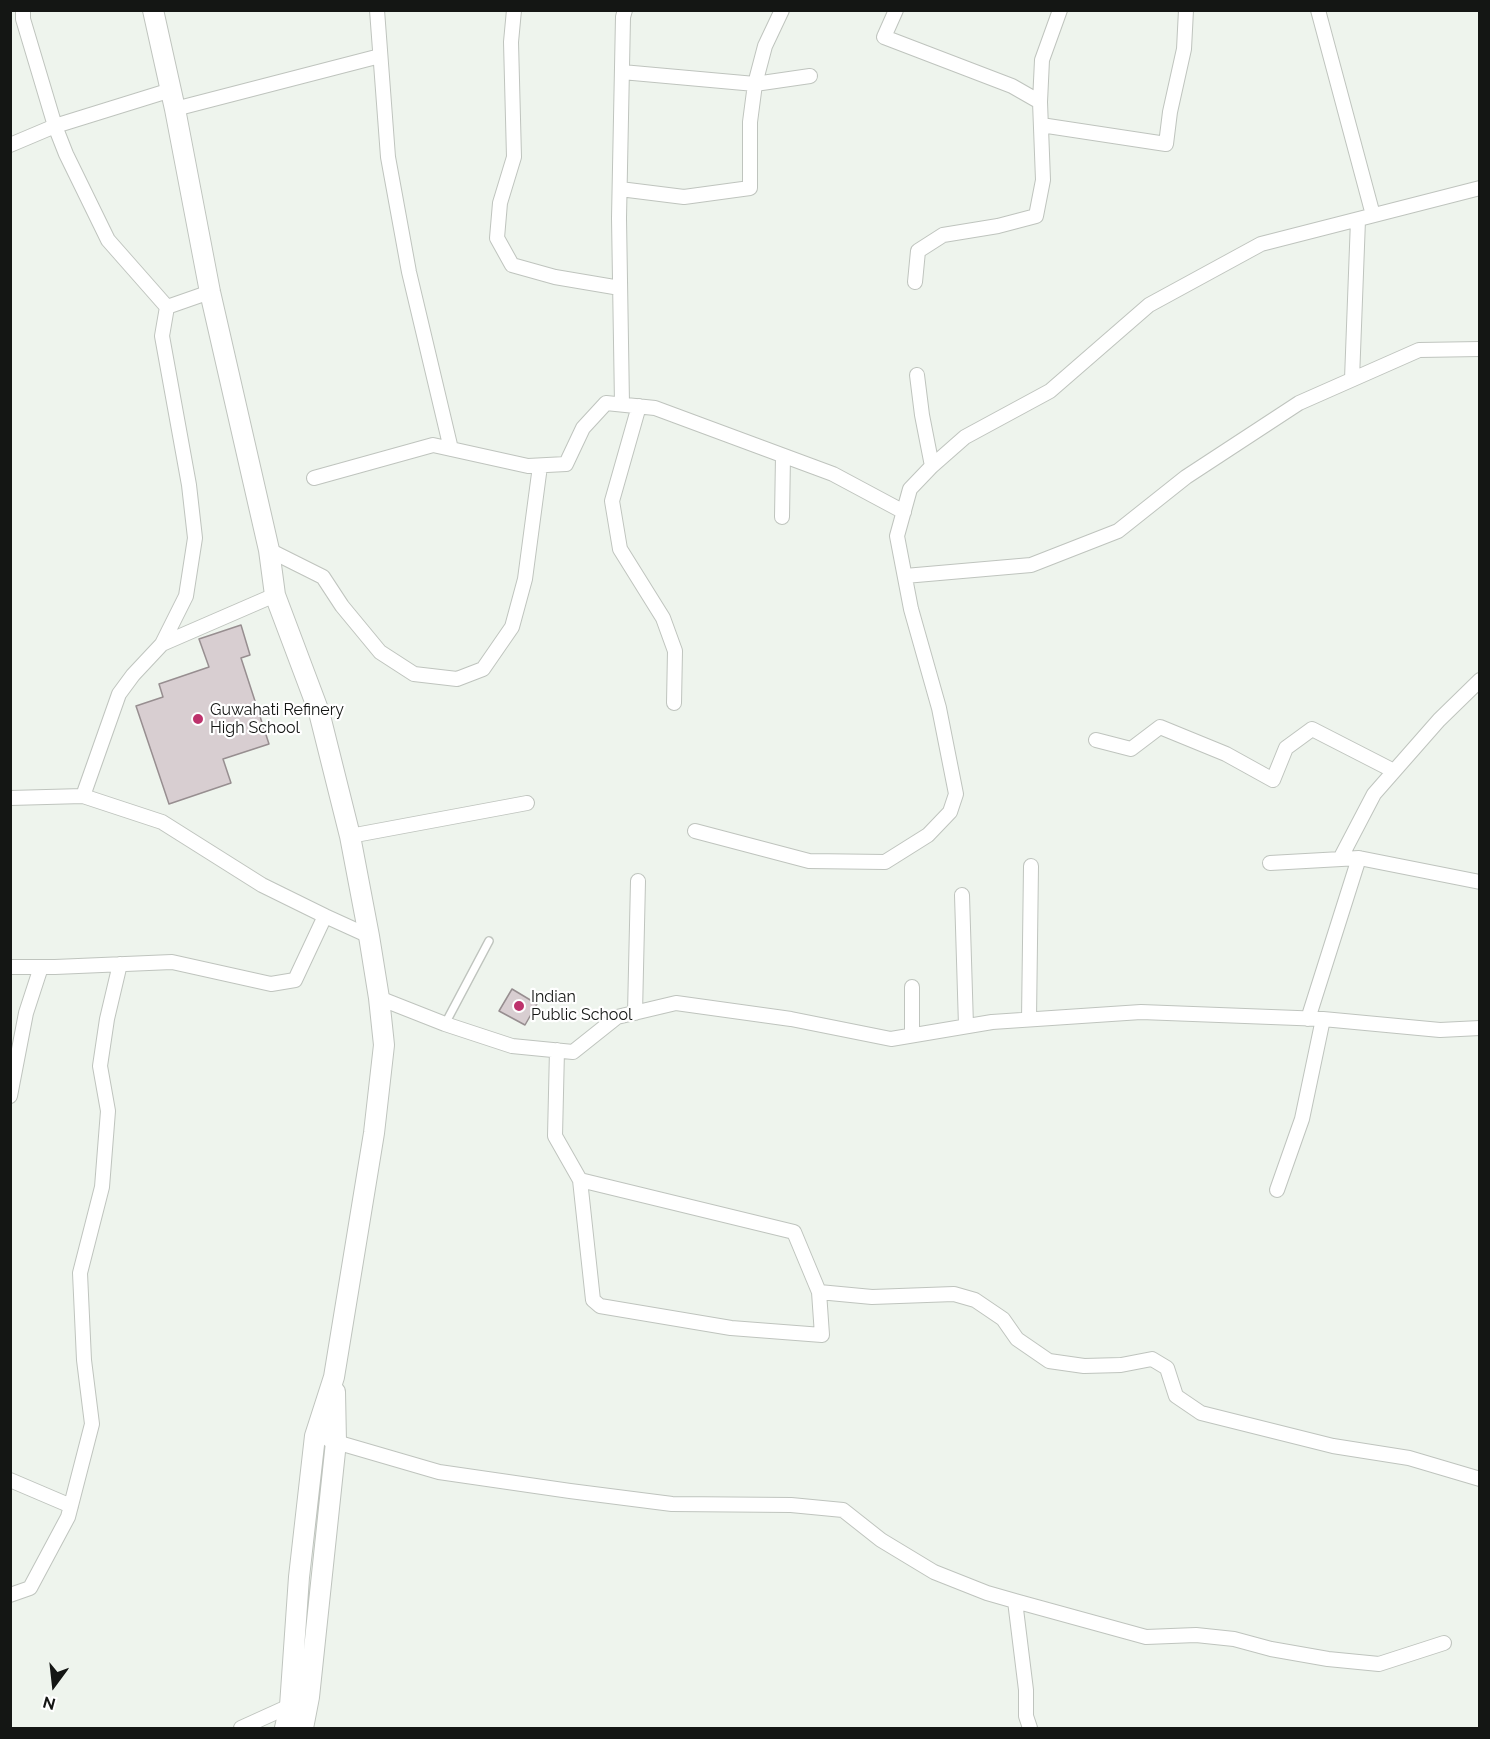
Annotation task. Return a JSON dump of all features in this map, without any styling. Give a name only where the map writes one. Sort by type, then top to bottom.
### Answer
[{"type":"street","points":[[23,10],[23,19],[55,126],[66,154],[108,240],[167,307]]},
{"type":"street","points":[[153,10],[173,99],[210,292],[269,550],[275,595],[319,712],[350,836],[369,936],[384,1044],[374,1133],[334,1377],[315,1436],[299,1577],[290,1706],[285,1728]]},
{"type":"street","points":[[377,10],[388,158],[409,272],[452,449]]},
{"type":"street","points":[[514,10],[511,42],[514,157],[500,203],[497,238],[512,265],[555,277],[620,288]]},
{"type":"street","points":[[622,404],[620,189],[623,17],[625,10]]},
{"type":"street","points":[[620,189],[684,197],[750,188],[750,122],[755,84],[765,46],[782,10]]},
{"type":"street","points":[[896,10],[884,37],[1012,86],[1040,102]]},
{"type":"street","points":[[915,282],[918,251],[943,235],[998,226],[1036,216],[1043,180],[1040,102],[1042,60],[1060,10]]},
{"type":"street","points":[[1041,125],[1166,144],[1170,112],[1184,49],[1186,10]]},
{"type":"street","points":[[1318,10],[1373,215]]},
{"type":"street","points":[[10,145],[55,126],[380,56]]},
{"type":"street","points":[[622,72],[755,84],[810,76]]},
{"type":"street","points":[[695,831],[809,861],[885,862],[928,835],[950,812],[956,794],[939,708],[911,609],[897,536],[910,489],[965,437],[1050,390],[1149,305],[1261,244],[1479,188]]},
{"type":"street","points":[[1352,379],[1358,220]]},
{"type":"street","points":[[167,307],[210,292]]},
{"type":"street","points":[[83,795],[119,694],[162,644],[186,596],[195,538],[189,485],[162,336],[167,307]]},
{"type":"street","points":[[904,576],[1031,565],[1118,531],[1186,477],[1299,403],[1419,350],[1479,349]]},
{"type":"street","points":[[917,375],[932,466]]},
{"type":"street","points":[[314,478],[433,445],[528,466],[566,464],[583,428],[606,403],[655,408],[833,474],[904,512]]},
{"type":"street","points":[[639,406],[612,501],[620,549],[663,618],[675,651],[674,703]]},
{"type":"street","points":[[782,517],[783,456]]},
{"type":"street","points":[[269,550],[323,577],[342,606],[380,652],[414,674],[457,680],[483,669],[512,627],[525,579],[540,466]]},
{"type":"street","points":[[162,644],[275,595]]},
{"type":"street","points":[[1340,859],[1374,794],[1439,720],[1479,680]]},
{"type":"street","points":[[1096,740],[1131,749],[1160,727],[1226,754],[1273,780],[1286,748],[1312,729],[1394,771]]},
{"type":"street","points":[[10,798],[83,795],[162,822],[262,885],[369,936]]},
{"type":"street","points":[[350,836],[527,802]]},
{"type":"street","points":[[1308,1019],[1359,858]]},
{"type":"street","points":[[1270,863],[1359,858],[1479,882]]},
{"type":"street","points":[[1029,1019],[1031,866]]},
{"type":"street","points":[[635,1013],[638,881]]},
{"type":"street","points":[[962,896],[966,1026]]},
{"type":"street","points":[[10,967],[172,962],[271,984],[295,980],[325,916]]},
{"type":"street","points":[[10,1595],[30,1588],[68,1518],[92,1424],[84,1360],[80,1273],[102,1187],[108,1111],[100,1066],[106,1019],[120,964]]},
{"type":"street","points":[[10,1096],[26,1013],[41,967]]},
{"type":"street","points":[[912,987],[912,1035]]},
{"type":"street","points":[[379,998],[445,1024],[512,1046],[573,1052],[617,1017],[676,1003],[791,1019],[891,1039],[992,1022],[1141,1012],[1323,1019],[1440,1030],[1479,1028]]},
{"type":"street","points":[[1277,1190],[1302,1119],[1323,1019]]},
{"type":"street","points":[[557,1050],[555,1136],[580,1180],[593,1300],[600,1306],[731,1328],[822,1335],[819,1292],[794,1232],[580,1180]]},
{"type":"street","points":[[819,1292],[873,1297],[954,1294],[975,1300],[1003,1319],[1017,1339],[1049,1361],[1084,1366],[1121,1365],[1152,1359],[1167,1368],[1176,1396],[1200,1413],[1333,1446],[1409,1458],[1479,1479]]},
{"type":"street","points":[[303,1728],[309,1696],[336,1442],[334,1377]]},
{"type":"street","points":[[315,1436],[439,1472],[570,1491],[672,1504],[791,1505],[843,1510],[881,1540],[934,1572],[987,1593],[1146,1637],[1196,1635],[1234,1639],[1328,1659],[1379,1664],[1444,1643]]},
{"type":"street","points":[[10,1480],[71,1506]]},
{"type":"street","points":[[1015,1601],[1026,1690],[1026,1716],[1030,1728]]},
{"type":"street","points":[[242,1728],[309,1696]]},
{"type":"lane","points":[[445,1024],[489,941]]},
{"type":"building","points":[[241,625],[250,655],[241,658],[269,744],[223,759],[231,783],[169,804],[136,706],[163,697],[159,684],[209,667],[199,639]]},
{"type":"building","points":[[512,989],[537,1004],[525,1025],[499,1011]]},
{"type":"place","name":"Guwahati Refinery High School","points":[[198,719]]},
{"type":"place","name":"Indian Public School","points":[[519,1006]]}]
